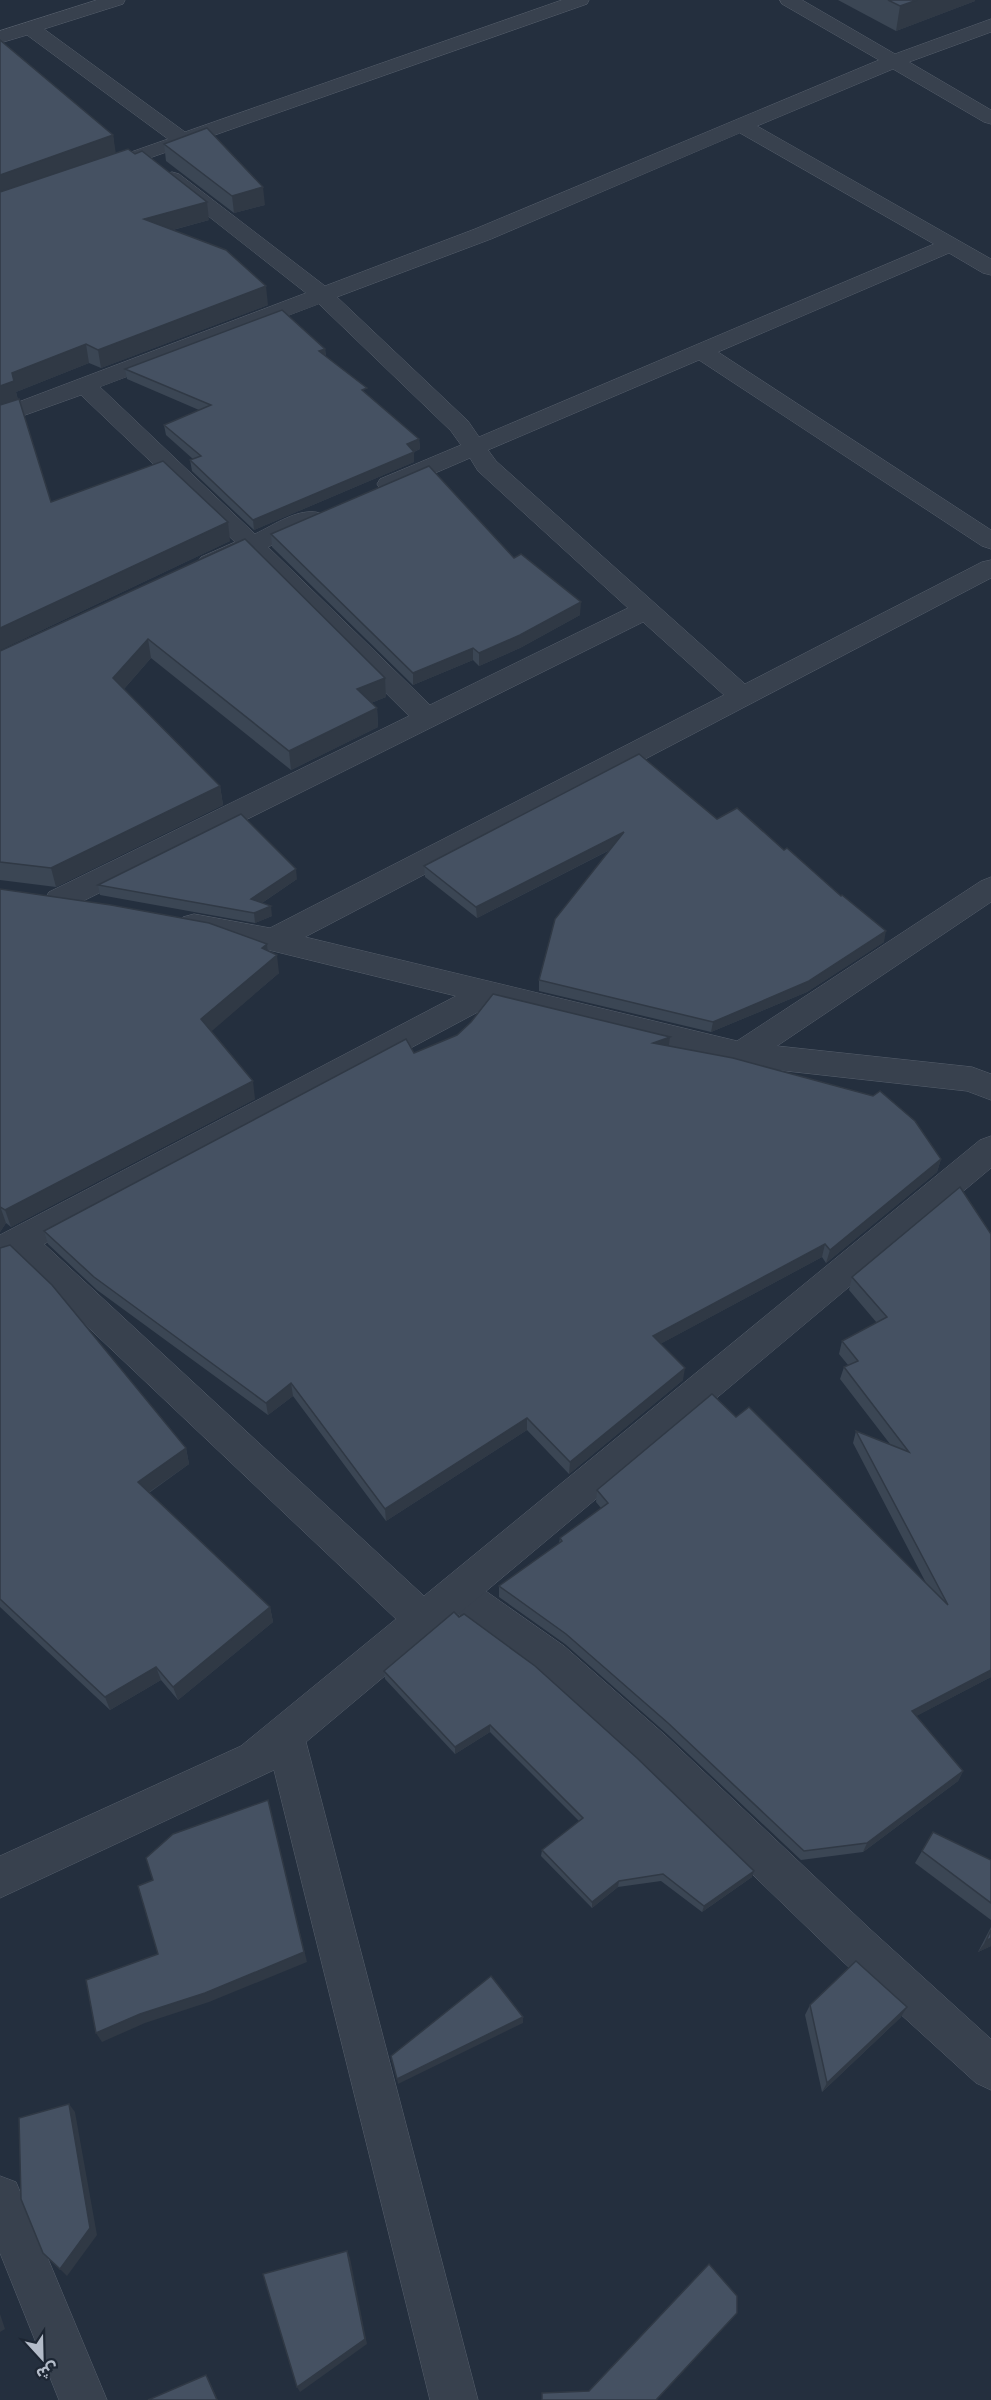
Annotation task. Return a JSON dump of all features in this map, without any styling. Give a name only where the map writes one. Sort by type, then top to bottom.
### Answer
[{"type":"street","points":[[0,37],[116,0]]},
{"type":"street","points":[[87,174],[580,0]]},
{"type":"street","points":[[789,0],[991,118]]},
{"type":"street","points":[[0,417],[483,234],[894,61],[991,25]]},
{"type":"street","points":[[30,27],[183,141]]},
{"type":"street","points":[[741,125],[991,268]]},
{"type":"street","points":[[142,155],[322,295],[460,426],[487,466],[742,697]]},
{"type":"street","points":[[369,493],[950,244]]},
{"type":"street","points":[[700,351],[991,540]]},
{"type":"street","points":[[83,384],[251,544],[427,718]]},
{"type":"street","points":[[188,573],[336,507]]},
{"type":"street","points":[[273,940],[991,568]]},
{"type":"street","points":[[104,909],[47,899],[427,718],[646,610]]},
{"type":"street","points":[[741,1054],[991,888]]},
{"type":"street","points":[[172,921],[273,940],[741,1054],[972,1079],[991,1088]]},
{"type":"street","points":[[423,1620],[10,1246],[489,992]]},
{"type":"street","points":[[0,1877],[255,1760],[991,1149]]},
{"type":"street","points":[[457,1592],[550,1659],[634,1734],[855,1944],[991,2068]]},
{"type":"street","points":[[285,1736],[454,2400]]},
{"type":"street","points":[[0,2198],[83,2400]]},
{"type":"building","points":[[888,0],[917,0],[900,6]]},
{"type":"building","points":[[0,40],[113,135],[0,175]]},
{"type":"building","points":[[207,128],[263,187],[232,196],[164,144]]},
{"type":"building","points":[[128,149],[135,154],[142,151],[207,202],[144,219],[226,250],[266,286],[98,350],[86,344],[12,373],[14,381],[0,386],[0,192]]},
{"type":"building","points":[[282,310],[325,349],[319,351],[367,388],[362,390],[419,439],[407,444],[414,452],[253,520],[190,460],[201,456],[164,425],[211,405],[125,369]]},
{"type":"building","points":[[19,399],[51,502],[163,461],[228,522],[0,628],[0,405]]},
{"type":"building","points":[[429,466],[514,558],[521,554],[581,602],[520,635],[479,653],[473,648],[413,673],[271,534]]},
{"type":"building","points":[[245,539],[385,678],[357,689],[377,708],[289,751],[148,639],[113,678],[220,786],[51,868],[0,862],[0,651]]},
{"type":"building","points":[[639,754],[717,819],[737,808],[784,850],[787,848],[841,896],[886,931],[809,981],[713,1022],[539,980],[555,919],[624,832],[476,907],[424,866]]},
{"type":"building","points":[[241,814],[296,869],[251,899],[271,906],[254,913],[98,885]]},
{"type":"building","points":[[0,889],[111,905],[209,923],[267,944],[262,948],[277,955],[201,1019],[253,1081],[5,1210],[0,1207]]},
{"type":"building","points":[[493,994],[670,1037],[653,1043],[733,1058],[873,1096],[880,1091],[915,1121],[941,1159],[830,1250],[825,1244],[653,1336],[685,1368],[570,1462],[527,1418],[385,1509],[291,1383],[266,1403],[94,1277],[44,1231],[406,1039],[414,1053],[457,1035],[471,1022]]},
{"type":"building","points":[[960,1187],[991,1234],[991,1670],[912,1711],[963,1771],[867,1843],[804,1851],[668,1723],[566,1634],[499,1586],[562,1541],[560,1538],[608,1503],[597,1490],[712,1394],[736,1417],[749,1407],[948,1605],[856,1431],[909,1452],[844,1367],[858,1361],[842,1341],[887,1317],[852,1277]]},
{"type":"building","points":[[10,1245],[52,1285],[186,1448],[138,1482],[270,1607],[173,1687],[156,1667],[105,1697],[0,1599],[0,1248]]},
{"type":"building","points":[[454,1612],[459,1617],[464,1614],[535,1666],[637,1758],[754,1871],[704,1906],[663,1874],[619,1881],[592,1902],[542,1850],[583,1818],[490,1725],[455,1747],[384,1671]]},
{"type":"building","points":[[268,1800],[304,1952],[205,1993],[140,2014],[96,2033],[86,1980],[158,1954],[138,1886],[153,1880],[146,1858],[173,1834]]},
{"type":"building","points":[[933,1832],[991,1860],[991,1903],[922,1851]]},
{"type":"building","points":[[856,1961],[907,2007],[827,2083],[810,2005]]},
{"type":"building","points":[[491,1976],[523,2017],[397,2079],[391,2056]]},
{"type":"building","points":[[69,2104],[90,2228],[60,2269],[43,2253],[21,2199],[19,2118]]},
{"type":"building","points":[[347,2251],[365,2339],[297,2387],[263,2274]]},
{"type":"building","points":[[709,2264],[737,2296],[737,2313],[656,2400],[542,2400],[542,2393],[589,2391]]},
{"type":"building","points":[[206,2375],[217,2400],[148,2400]]}]
